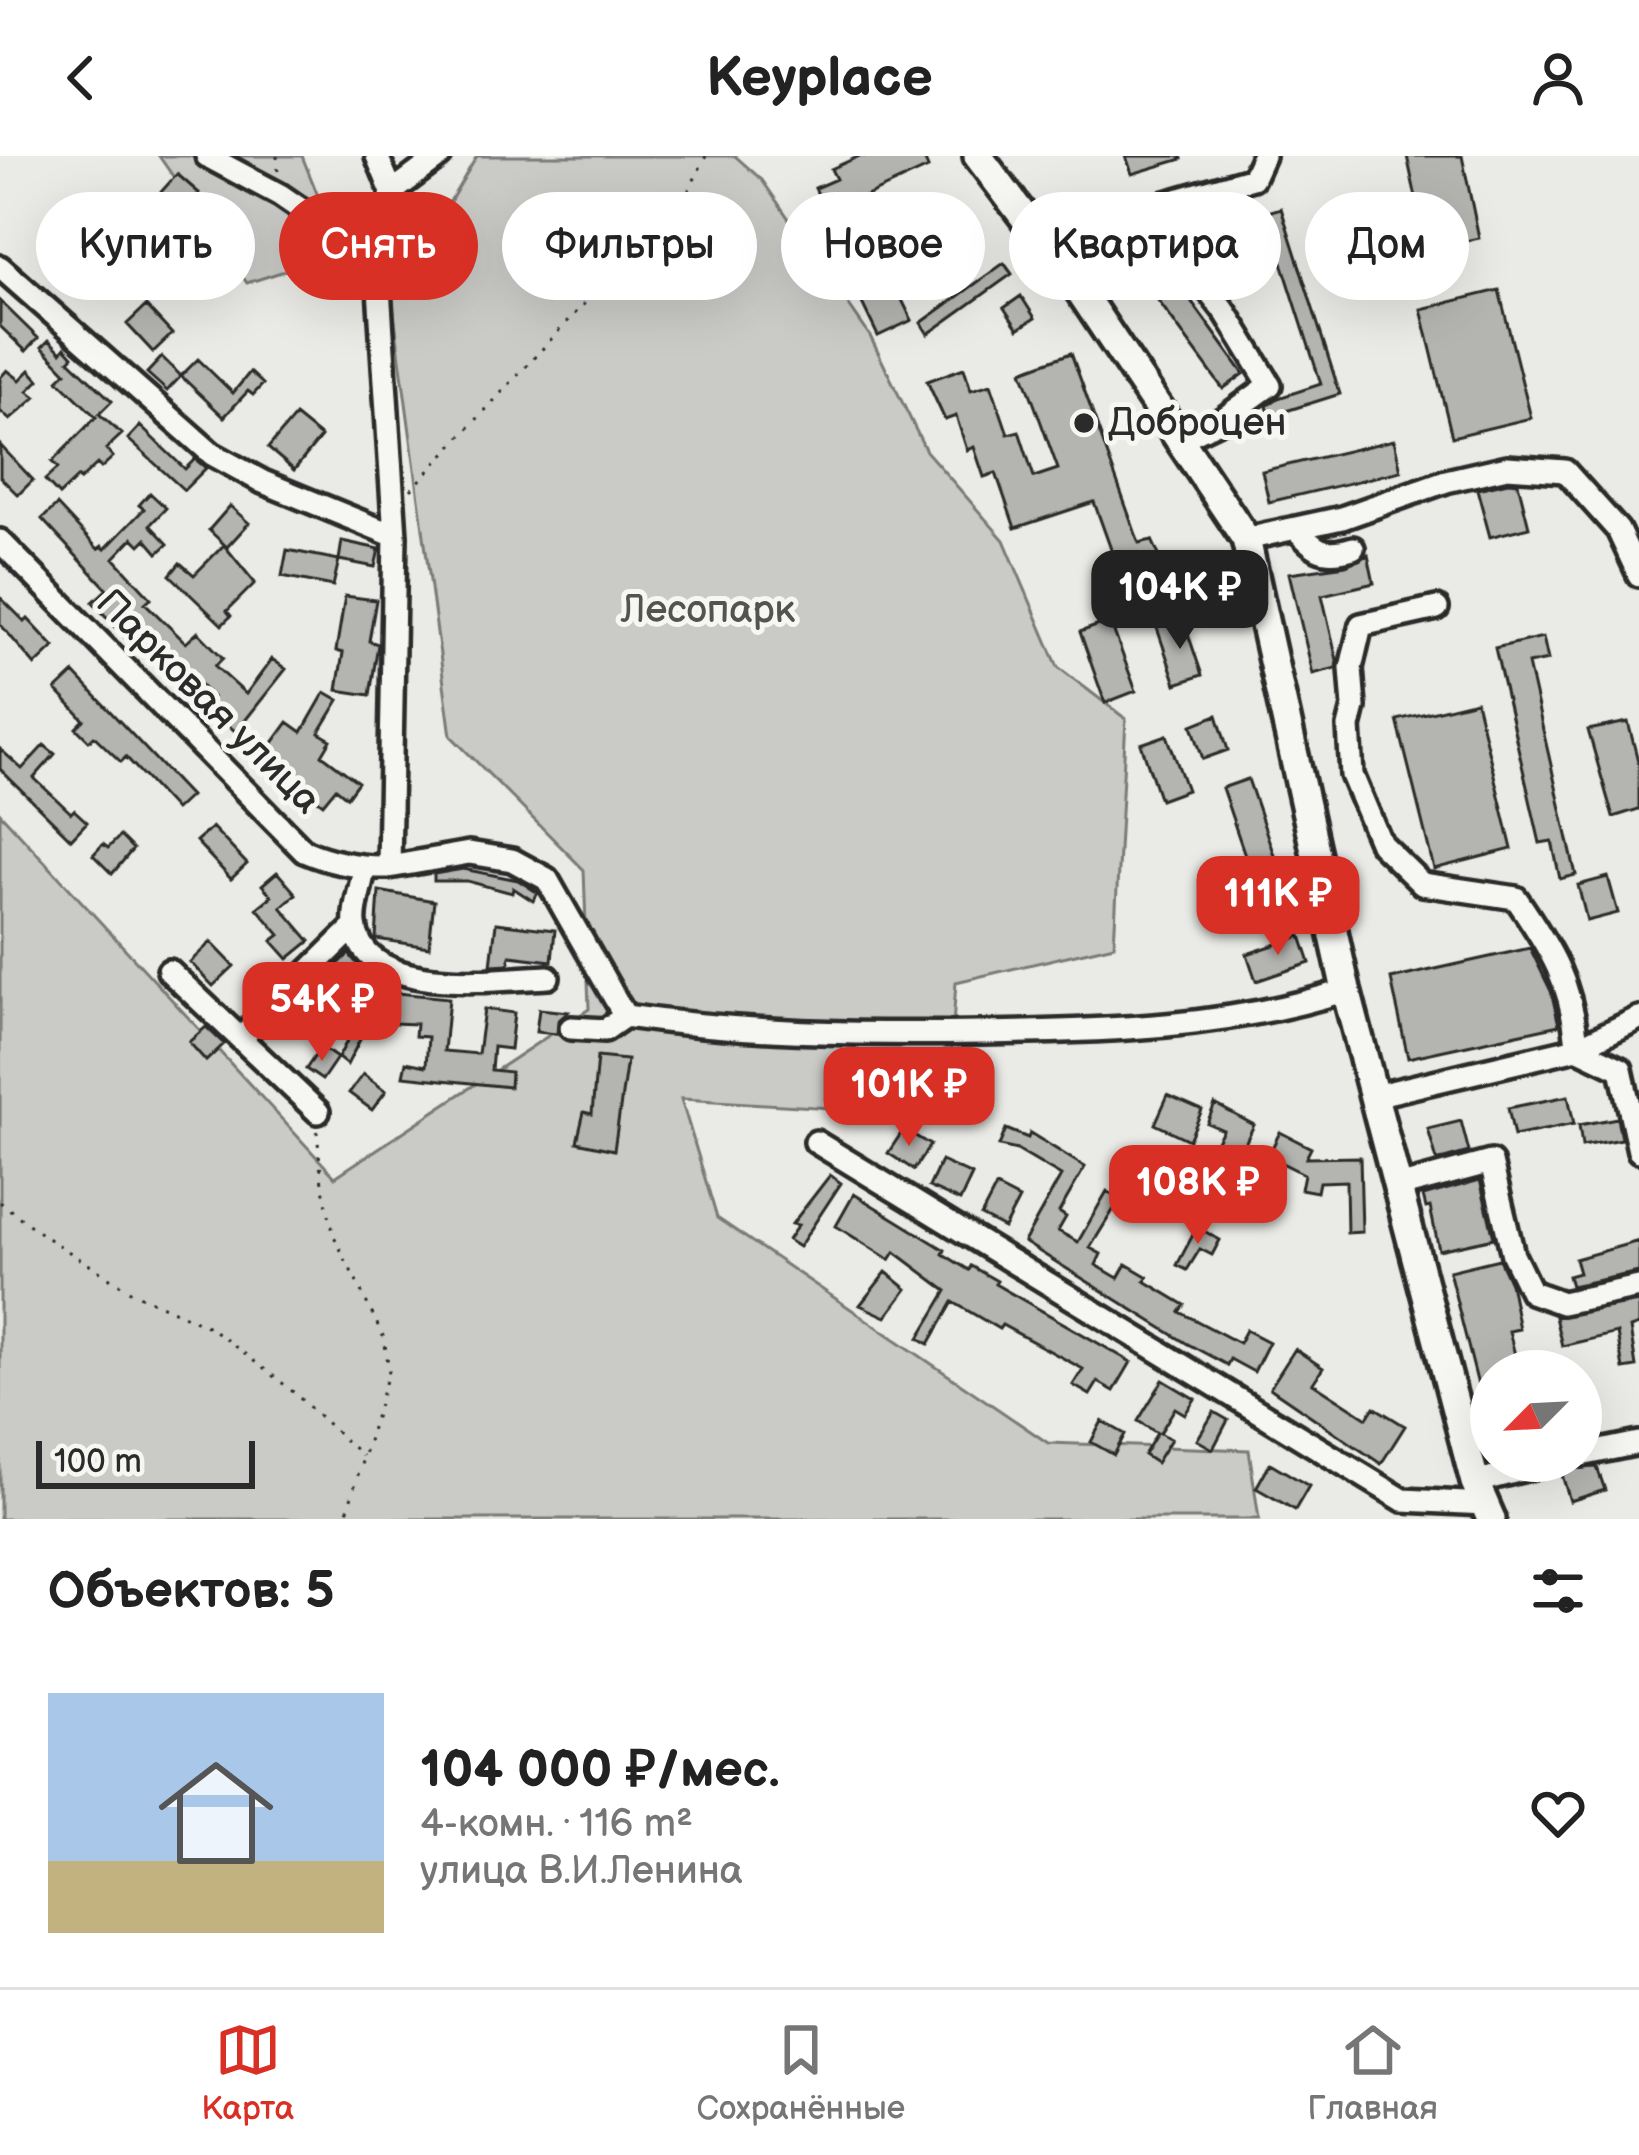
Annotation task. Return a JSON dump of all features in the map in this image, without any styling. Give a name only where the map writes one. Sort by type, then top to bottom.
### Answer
[{"type":"main road","points":[[978,156],[1009,197]]},
{"type":"main road","points":[[1086,300],[1246,538],[1346,990],[1484,1502]]},
{"type":"street","points":[[207,156],[279,194]]},
{"type":"street","points":[[377,156],[392,192],[440,156]]},
{"type":"street","points":[[1204,192],[1253,178],[1263,156]]},
{"type":"street","points":[[0,267],[212,454],[263,482],[395,536]]},
{"type":"street","points":[[380,300],[395,536],[388,867]]},
{"type":"street","points":[[1180,439],[1223,419],[1270,385],[1215,300]]},
{"type":"street","points":[[1246,538],[1342,518],[1446,481],[1507,467],[1565,472],[1618,530],[1639,575]]},
{"type":"street","points":[[1295,528],[1318,553],[1331,555],[1353,548]]},
{"type":"street","name":"Парковая улица","points":[[0,541],[304,850],[364,868],[469,853],[512,860],[547,879],[625,1016]]},
{"type":"street","points":[[1437,608],[1361,625],[1351,668],[1352,775],[1382,844],[1422,884],[1516,898],[1548,944],[1574,1007],[1576,1048]]},
{"type":"street","points":[[364,868],[355,926],[371,960],[404,976],[548,977]]},
{"type":"street","points":[[242,1037],[355,926]]},
{"type":"street","points":[[170,971],[318,1112]]},
{"type":"street","points":[[572,1028],[606,1041],[625,1016],[711,1029],[1068,1032],[1289,1009],[1346,990]]},
{"type":"street","points":[[1374,1096],[1576,1048],[1639,1018]]},
{"type":"street","points":[[1576,1048],[1621,1069],[1639,1151]]},
{"type":"street","points":[[816,1142],[1402,1500],[1484,1502],[1520,1482]]},
{"type":"street","points":[[1398,1187],[1491,1162],[1513,1255],[1531,1292],[1562,1303],[1639,1287]]},
{"type":"street","points":[[1602,1451],[1639,1443]]},
{"type":"path","points":[[393,509],[688,192],[706,156]]},
{"type":"path","points":[[318,1112],[316,1144],[334,1236],[384,1338],[389,1370],[345,1519]]},
{"type":"path","points":[[0,1202],[132,1292],[211,1328],[290,1389],[362,1456]]},
{"type":"green space","points":[[159,156],[302,156],[316,192],[279,192],[279,273],[255,280],[255,192],[184,192]]},
{"type":"green space","name":"Лесопарк","points":[[477,156],[735,156],[762,180],[781,207],[781,300],[845,300],[870,336],[926,451],[1004,540],[1058,667],[1126,719],[1114,945],[956,982],[947,1115],[681,1099],[717,1218],[1048,1443],[1249,1450],[1259,1519],[0,1519],[0,813],[335,1177],[589,1009],[584,870],[451,736],[392,300],[478,300],[478,192],[456,192]]},
{"type":"building","points":[[860,156],[923,156],[928,168],[875,192],[817,192],[815,188],[836,179],[831,169]]},
{"type":"building","points":[[1126,156],[1181,156],[1182,159],[1132,174]]},
{"type":"building","points":[[1407,156],[1462,156],[1479,238],[1469,240],[1469,192],[1415,192]]},
{"type":"building","points":[[177,174],[198,192],[161,192]]},
{"type":"building","points":[[1281,208],[1305,284],[1305,300],[1310,300],[1340,394],[1270,416],[1267,406],[1278,398],[1321,384],[1281,259]]},
{"type":"building","points":[[1004,263],[1009,270],[1009,276],[985,293],[985,277]]},
{"type":"building","points":[[1499,290],[1531,418],[1452,437],[1421,309]]},
{"type":"building","points":[[861,300],[902,300],[912,320],[878,336]]},
{"type":"building","points":[[953,300],[976,300],[928,334],[921,323]]},
{"type":"building","points":[[1024,300],[1035,318],[1018,329],[1004,308]]},
{"type":"building","points":[[1158,300],[1191,300],[1244,374],[1223,389]]},
{"type":"building","points":[[0,301],[38,338],[26,351],[0,326]]},
{"type":"building","points":[[146,306],[172,334],[153,352],[127,324]]},
{"type":"building","points":[[49,340],[61,352],[65,347],[73,356],[69,360],[112,401],[99,414],[122,434],[106,449],[113,457],[78,477],[59,495],[45,480],[58,468],[52,462],[96,417],[58,380],[66,372],[42,347]]},
{"type":"building","points":[[1071,353],[1139,543],[1152,540],[1163,564],[1122,580],[1094,502],[1015,528],[996,473],[984,477],[974,447],[967,450],[956,416],[945,420],[927,381],[964,368],[971,390],[991,384],[1008,434],[1019,431],[1034,477],[1058,469],[1022,371]]},
{"type":"building","points":[[162,357],[181,376],[167,391],[147,373]]},
{"type":"building","points":[[198,359],[233,393],[250,372],[263,384],[253,395],[248,391],[224,417],[181,376]]},
{"type":"building","points":[[7,370],[20,380],[30,370],[39,380],[28,391],[36,397],[10,420],[0,411],[0,378]]},
{"type":"building","points":[[295,416],[321,437],[294,470],[268,448]]},
{"type":"building","points":[[140,426],[185,469],[195,459],[206,468],[184,490],[128,439]]},
{"type":"building","points":[[1394,440],[1401,471],[1269,502],[1262,471]]},
{"type":"building","points":[[0,445],[33,480],[18,495],[0,477]]},
{"type":"building","points":[[1518,483],[1529,527],[1490,537],[1477,489]]},
{"type":"building","points":[[150,493],[166,508],[150,525],[168,544],[158,553],[146,539],[140,545],[133,538],[114,558],[151,598],[145,603],[186,643],[198,632],[223,658],[215,666],[246,694],[272,659],[286,669],[236,732],[205,704],[212,697],[156,638],[147,646],[138,637],[131,644],[93,602],[107,589],[42,519],[57,505],[98,549],[105,549],[144,509],[139,505]]},
{"type":"building","points":[[230,506],[249,523],[227,547],[209,530]]},
{"type":"building","points":[[342,541],[379,549],[375,567],[339,560]]},
{"type":"building","points":[[224,545],[255,583],[227,611],[231,616],[222,625],[170,575],[180,563],[194,575]]},
{"type":"building","points":[[287,550],[339,560],[333,586],[282,576]]},
{"type":"building","points":[[1368,555],[1374,583],[1322,595],[1337,660],[1336,668],[1313,674],[1289,573],[1346,565]]},
{"type":"building","points":[[345,596],[376,600],[369,641],[378,644],[370,695],[337,690],[343,653],[336,651]]},
{"type":"building","points":[[0,597],[54,647],[35,665],[0,624]]},
{"type":"building","points":[[1183,619],[1202,675],[1176,684],[1157,628]]},
{"type":"building","points":[[1110,621],[1136,691],[1105,703],[1080,632]]},
{"type":"building","points":[[1543,637],[1548,660],[1528,664],[1576,875],[1560,879],[1552,841],[1540,843],[1495,648]]},
{"type":"building","points":[[74,673],[190,796],[175,810],[126,757],[121,762],[94,736],[89,741],[76,728],[84,720],[56,690]]},
{"type":"building","points":[[325,692],[339,700],[319,733],[331,740],[322,755],[358,782],[347,797],[336,788],[323,804],[262,758],[288,722],[302,732]]},
{"type":"building","points":[[1476,701],[1512,849],[1434,869],[1397,720]]},
{"type":"building","points":[[1217,715],[1228,750],[1203,759],[1192,725]]},
{"type":"building","points":[[1628,722],[1639,765],[1639,809],[1613,817],[1588,730]]},
{"type":"building","points":[[1167,735],[1187,790],[1160,800],[1141,744]]},
{"type":"building","points":[[44,745],[55,754],[34,778],[87,822],[71,839],[0,769],[0,749],[22,769]]},
{"type":"building","points":[[1248,779],[1275,858],[1249,867],[1222,788]]},
{"type":"building","points":[[212,827],[247,864],[231,879],[196,841]]},
{"type":"building","points":[[120,836],[133,849],[112,874],[93,855]]},
{"type":"building","points":[[463,869],[518,880],[538,893],[533,901],[513,888],[512,893],[467,881],[434,881],[434,874]]},
{"type":"building","points":[[277,872],[296,894],[281,907],[310,941],[288,959],[272,941],[280,935],[257,908],[272,896],[262,885]]},
{"type":"building","points":[[1608,877],[1618,913],[1587,921],[1578,885]]},
{"type":"building","points":[[379,891],[434,901],[429,947],[376,939]]},
{"type":"building","points":[[496,923],[555,930],[552,961],[510,956],[509,964],[491,965]]},
{"type":"building","points":[[1301,936],[1310,963],[1256,981],[1247,954]]},
{"type":"building","points":[[211,942],[234,966],[213,986],[190,962]]},
{"type":"building","points":[[1530,948],[1551,991],[1559,1025],[1408,1058],[1391,979]]},
{"type":"building","points":[[349,954],[359,966],[344,977],[363,1001],[340,1019],[321,996],[333,986],[325,977]]},
{"type":"building","points":[[376,991],[449,998],[444,1051],[478,1054],[484,1009],[514,1013],[510,1049],[493,1047],[491,1070],[511,1072],[510,1087],[403,1076],[406,1062],[426,1066],[428,1037],[415,1036],[416,1024],[369,1022],[347,1065],[338,1058],[366,1005],[375,1016]]},
{"type":"building","points":[[539,1009],[568,1012],[558,1021],[557,1034],[536,1032]]},
{"type":"building","points":[[206,1027],[224,1044],[206,1061],[189,1042]]},
{"type":"building","points":[[321,1047],[337,1058],[322,1080],[306,1069]]},
{"type":"building","points":[[597,1057],[627,1060],[614,1150],[577,1142],[584,1112],[592,1114]]},
{"type":"building","points":[[363,1074],[386,1091],[372,1110],[349,1093]]},
{"type":"building","points":[[1168,1095],[1202,1110],[1189,1140],[1155,1124]]},
{"type":"building","points":[[1568,1096],[1574,1124],[1514,1136],[1508,1108]]},
{"type":"building","points":[[1215,1104],[1254,1125],[1238,1158],[1227,1153],[1213,1178],[1201,1170],[1223,1130],[1207,1123]]},
{"type":"building","points":[[1617,1118],[1621,1139],[1582,1146],[1579,1125]]},
{"type":"building","points":[[1461,1121],[1469,1152],[1437,1161],[1428,1129]]},
{"type":"building","points":[[904,1129],[930,1145],[914,1170],[888,1153]]},
{"type":"building","points":[[1006,1129],[1028,1138],[1030,1133],[1085,1167],[1059,1212],[1066,1217],[1058,1231],[1078,1242],[1107,1191],[1120,1199],[1090,1248],[1101,1254],[1096,1265],[1118,1278],[1126,1264],[1185,1305],[1180,1312],[1239,1343],[1246,1330],[1269,1342],[1254,1372],[1230,1359],[1227,1365],[1186,1343],[1024,1242],[1061,1176],[1017,1150],[999,1146]]},
{"type":"building","points":[[1280,1132],[1311,1148],[1306,1158],[1360,1157],[1362,1232],[1347,1233],[1346,1181],[1319,1182],[1317,1192],[1301,1189],[1304,1174],[1268,1156]]},
{"type":"building","points":[[941,1161],[972,1175],[960,1201],[929,1187]]},
{"type":"building","points":[[830,1175],[841,1183],[799,1247],[788,1240],[798,1225],[792,1224]]},
{"type":"building","points":[[1480,1180],[1494,1238],[1439,1250],[1423,1196]]},
{"type":"building","points":[[996,1187],[1019,1199],[1004,1228],[981,1216]]},
{"type":"building","points":[[854,1194],[969,1270],[971,1266],[1131,1362],[1114,1391],[1098,1382],[1090,1395],[1073,1385],[1083,1369],[953,1302],[929,1344],[919,1338],[947,1291],[895,1252],[890,1260],[836,1226]]},
{"type":"building","points":[[1197,1227],[1220,1240],[1212,1255],[1200,1249],[1187,1270],[1177,1265]]},
{"type":"building","points":[[1639,1241],[1639,1272],[1571,1286],[1568,1276],[1579,1273],[1575,1259]]},
{"type":"building","points":[[1499,1259],[1510,1283],[1519,1329],[1509,1331],[1514,1350],[1470,1354],[1449,1271]]},
{"type":"building","points":[[886,1272],[907,1289],[886,1317],[860,1305]]},
{"type":"building","points":[[1639,1302],[1639,1325],[1630,1328],[1636,1367],[1623,1369],[1617,1333],[1562,1346],[1555,1317]]},
{"type":"building","points":[[1295,1349],[1323,1368],[1313,1383],[1367,1418],[1374,1407],[1405,1426],[1381,1464],[1270,1388]]},
{"type":"building","points":[[1163,1380],[1195,1399],[1185,1414],[1175,1408],[1160,1433],[1171,1439],[1156,1463],[1144,1455],[1157,1433],[1138,1421]]},
{"type":"building","points":[[1214,1412],[1228,1420],[1213,1449],[1197,1440]]},
{"type":"building","points":[[1102,1421],[1125,1434],[1114,1455],[1091,1442]]},
{"type":"building","points":[[1270,1463],[1309,1486],[1295,1510],[1256,1488]]},
{"type":"building","points":[[1602,1481],[1605,1490],[1570,1501],[1564,1482]]},
{"type":"place","name":"Доброцен","points":[[1084,423]]}]
